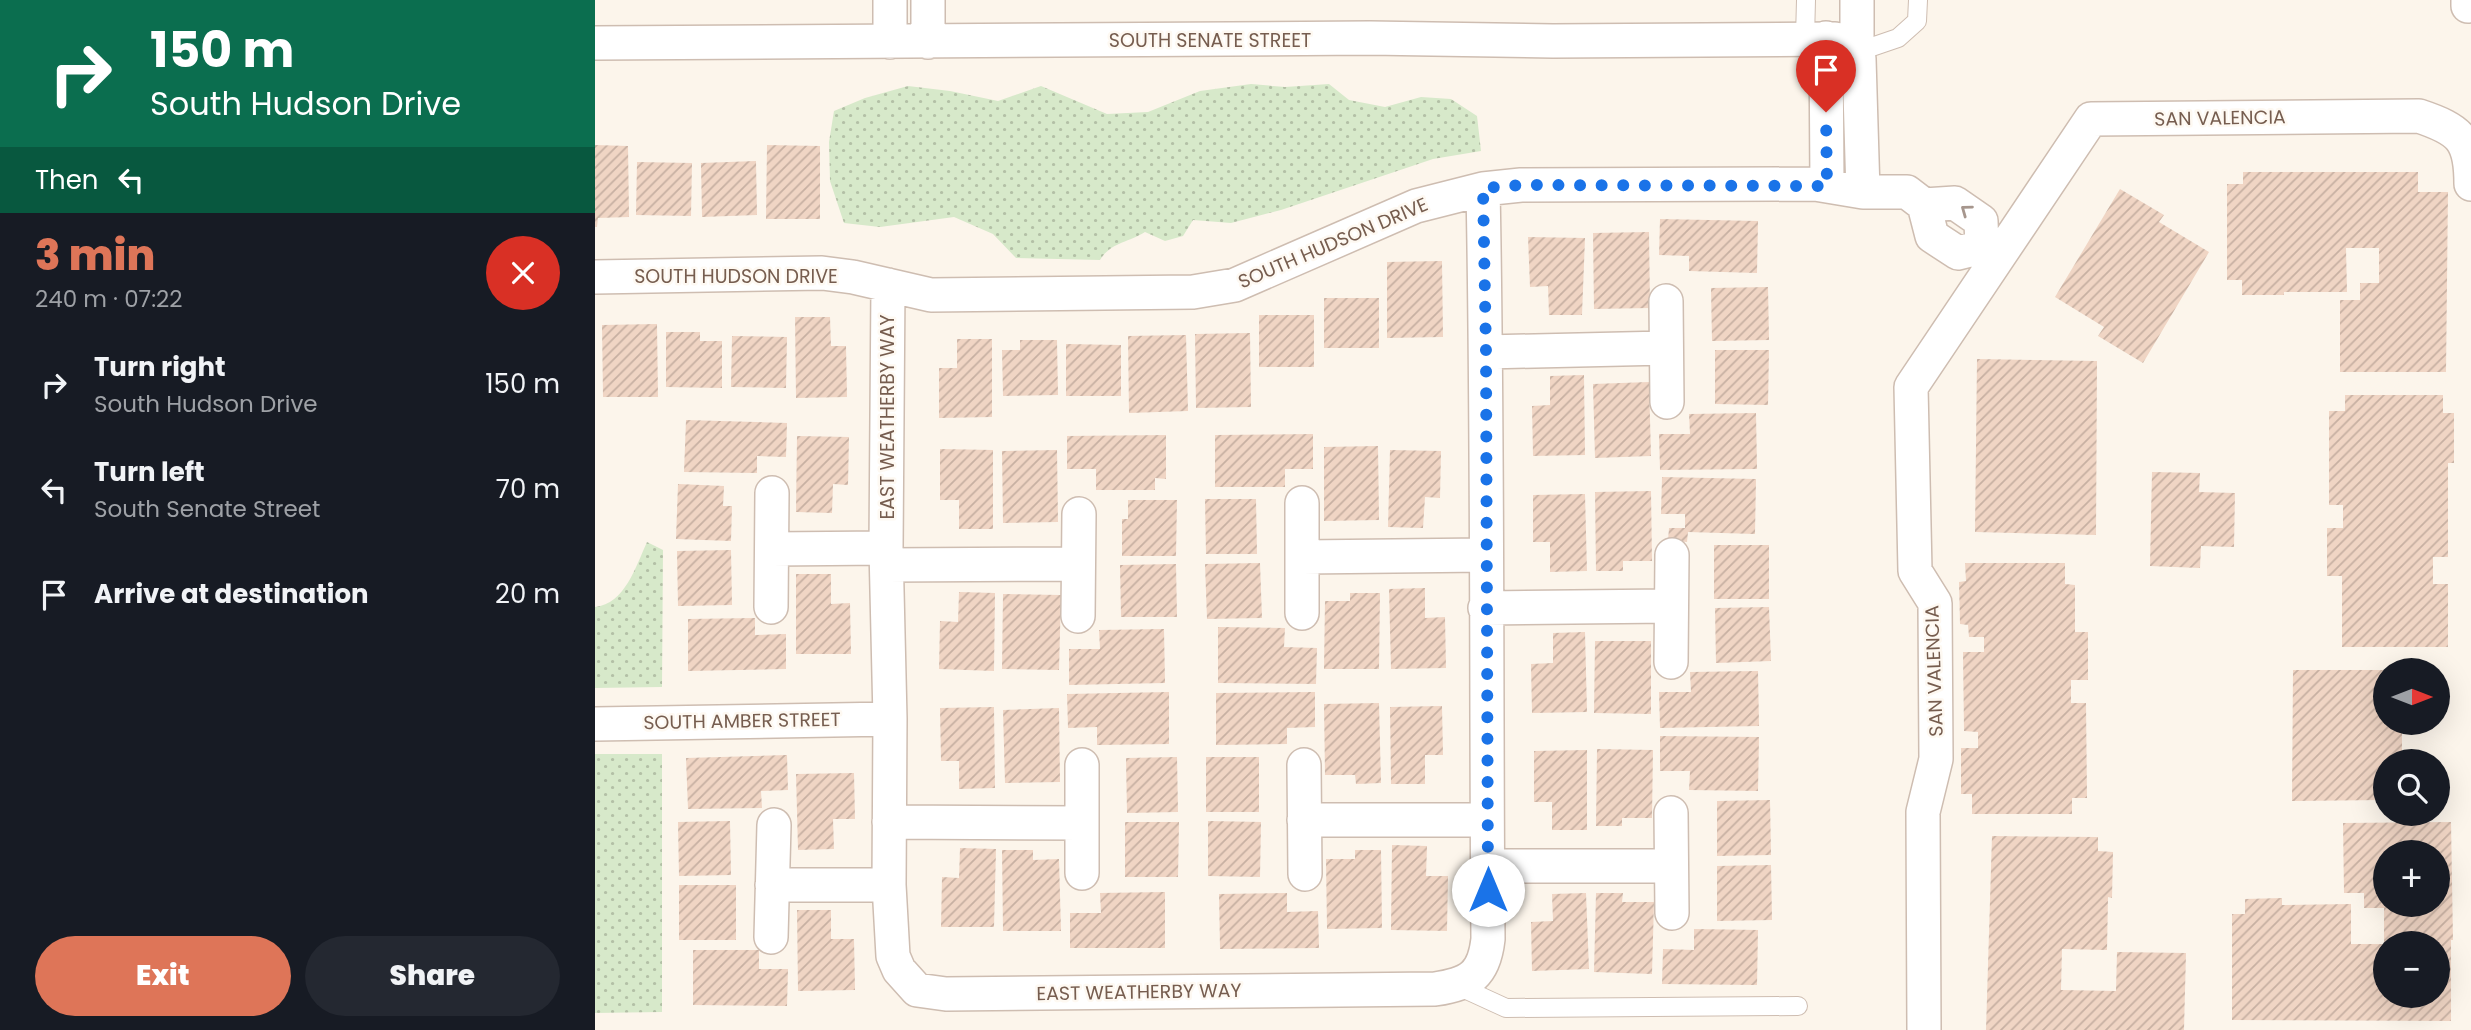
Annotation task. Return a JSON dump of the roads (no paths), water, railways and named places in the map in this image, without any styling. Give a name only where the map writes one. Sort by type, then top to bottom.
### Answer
[{"type":"street","points":[[890,0],[890,42]]},
{"type":"street","points":[[928,0],[928,42]]},
{"type":"street","points":[[1857,0],[1863,192],[1907,192],[1924,205],[1955,202],[1981,221],[1990,252]]},
{"type":"street","points":[[1815,38],[1827,186]]},
{"type":"street","name":"SOUTH SENATE STREET","points":[[595,43],[1815,38],[1844,42],[1857,52]]},
{"type":"street","name":"SAN VALENCIA","points":[[1924,1030],[1923,812],[1936,759],[1935,603],[1915,571],[1912,387],[1990,252],[2091,119],[2419,116],[2437,122],[2460,136],[2471,158],[2471,184]]},
{"type":"street","name":"SOUTH HUDSON DRIVE","points":[[595,277],[823,273],[931,295],[1193,292],[1235,285],[1416,206],[1483,188],[1521,185],[1827,186],[1863,192]]},
{"type":"street","points":[[1465,982],[1486,960],[1486,352],[1483,188]]},
{"type":"street","name":"EAST WEATHERBY WAY","points":[[888,285],[886,557],[890,719],[889,885],[893,956],[899,970],[917,990],[960,994],[1436,989],[1465,982]]},
{"type":"street","points":[[1666,301],[1667,402]]},
{"type":"street","points":[[1486,352],[1666,348]]},
{"type":"street","points":[[771,607],[772,493]]},
{"type":"street","points":[[1302,503],[1302,613]]},
{"type":"street","points":[[1078,616],[1079,514]]},
{"type":"street","name":"EAST WEATHERBY WAY","points":[[772,549],[886,557],[1077,564]]},
{"type":"street","points":[[1303,557],[1485,555]]},
{"type":"street","points":[[1671,662],[1672,555]]},
{"type":"street","points":[[1485,608],[1670,606]]},
{"type":"street","name":"SOUTH AMBER STREET","points":[[595,723],[890,719]]},
{"type":"street","points":[[1082,765],[1082,873]]},
{"type":"street","points":[[1304,765],[1305,874]]},
{"type":"street","points":[[1671,813],[1672,913]]},
{"type":"street","points":[[1304,820],[1487,820]]},
{"type":"street","points":[[889,822],[1081,823]]},
{"type":"street","points":[[771,937],[773,825]]},
{"type":"street","points":[[1487,866],[1671,866]]},
{"type":"street","points":[[772,884],[889,885]]},
{"type":"lane","points":[[1806,0],[1815,38]]},
{"type":"lane","points":[[1857,52],[1898,38],[1917,20],[1917,0]]},
{"type":"lane","points":[[1465,982],[1506,1008],[1798,1006]]}]
